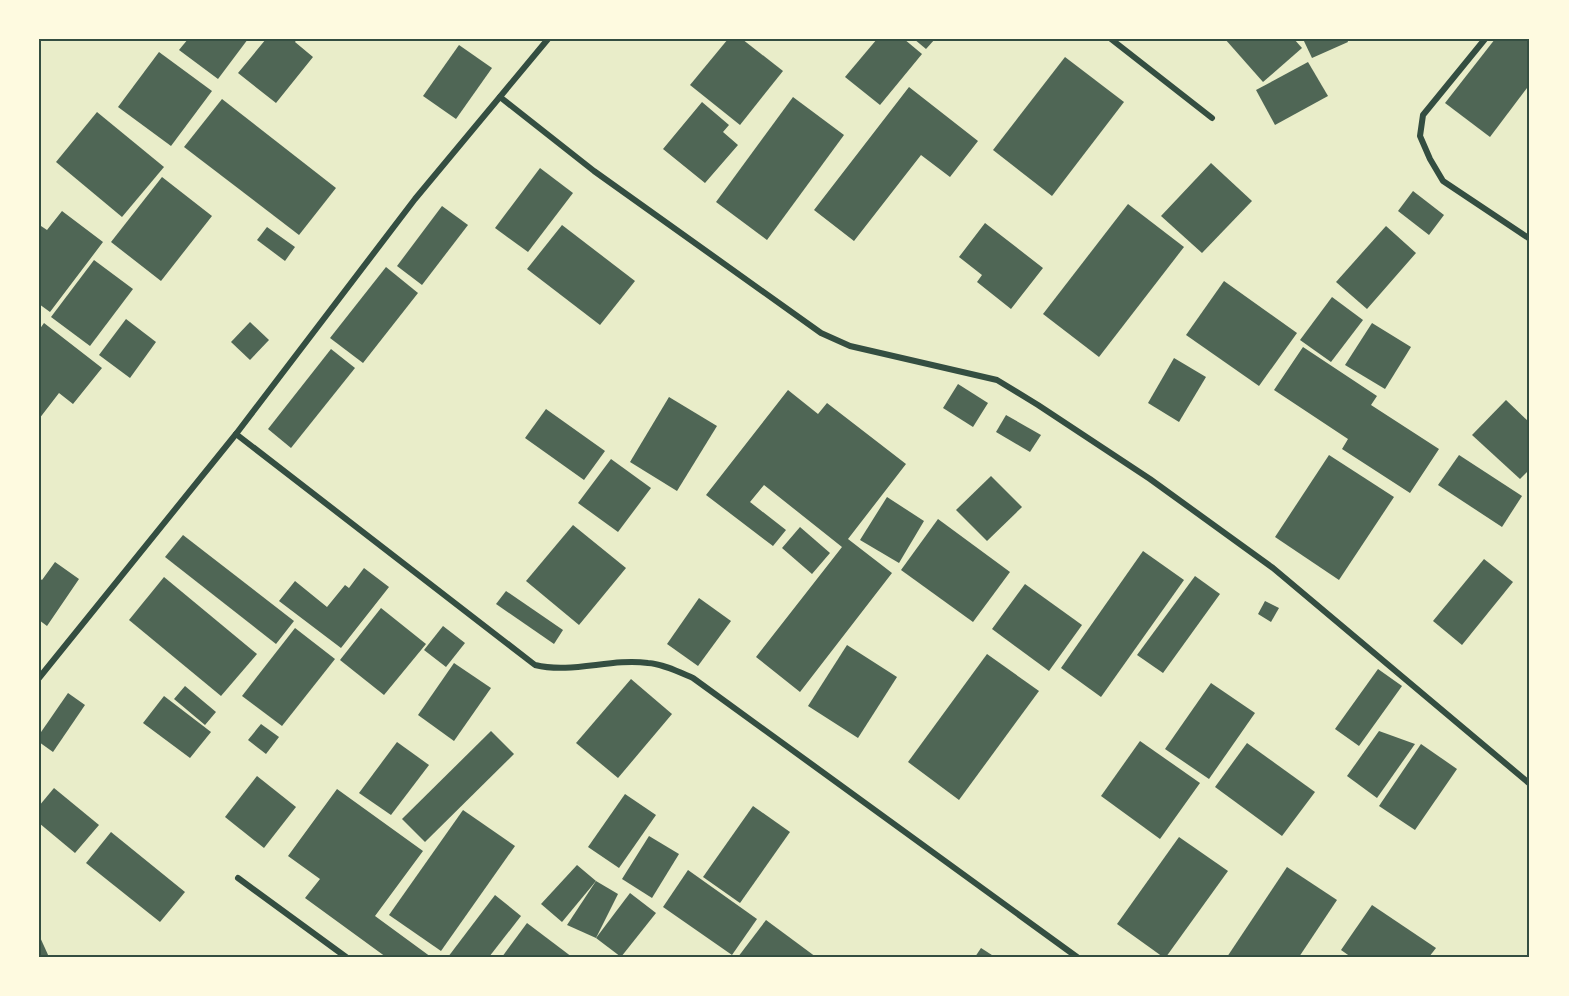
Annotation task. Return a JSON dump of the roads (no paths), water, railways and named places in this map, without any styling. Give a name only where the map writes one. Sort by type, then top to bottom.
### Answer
[{"type":"street","points":[[39,678],[236,434],[415,199],[548,39]]},
{"type":"street","points":[[1111,39],[1212,118]]},
{"type":"street","points":[[1485,39],[1423,116],[1420,136],[1443,181],[1530,239]]},
{"type":"street","points":[[500,97],[594,171],[821,333],[850,346],[997,380],[1122,461],[1273,568],[1530,784]]},
{"type":"street","points":[[236,434],[535,665],[550,669],[563,669],[611,663],[649,663],[693,678],[1077,957]]},
{"type":"street","points":[[238,878],[346,957]]}]
